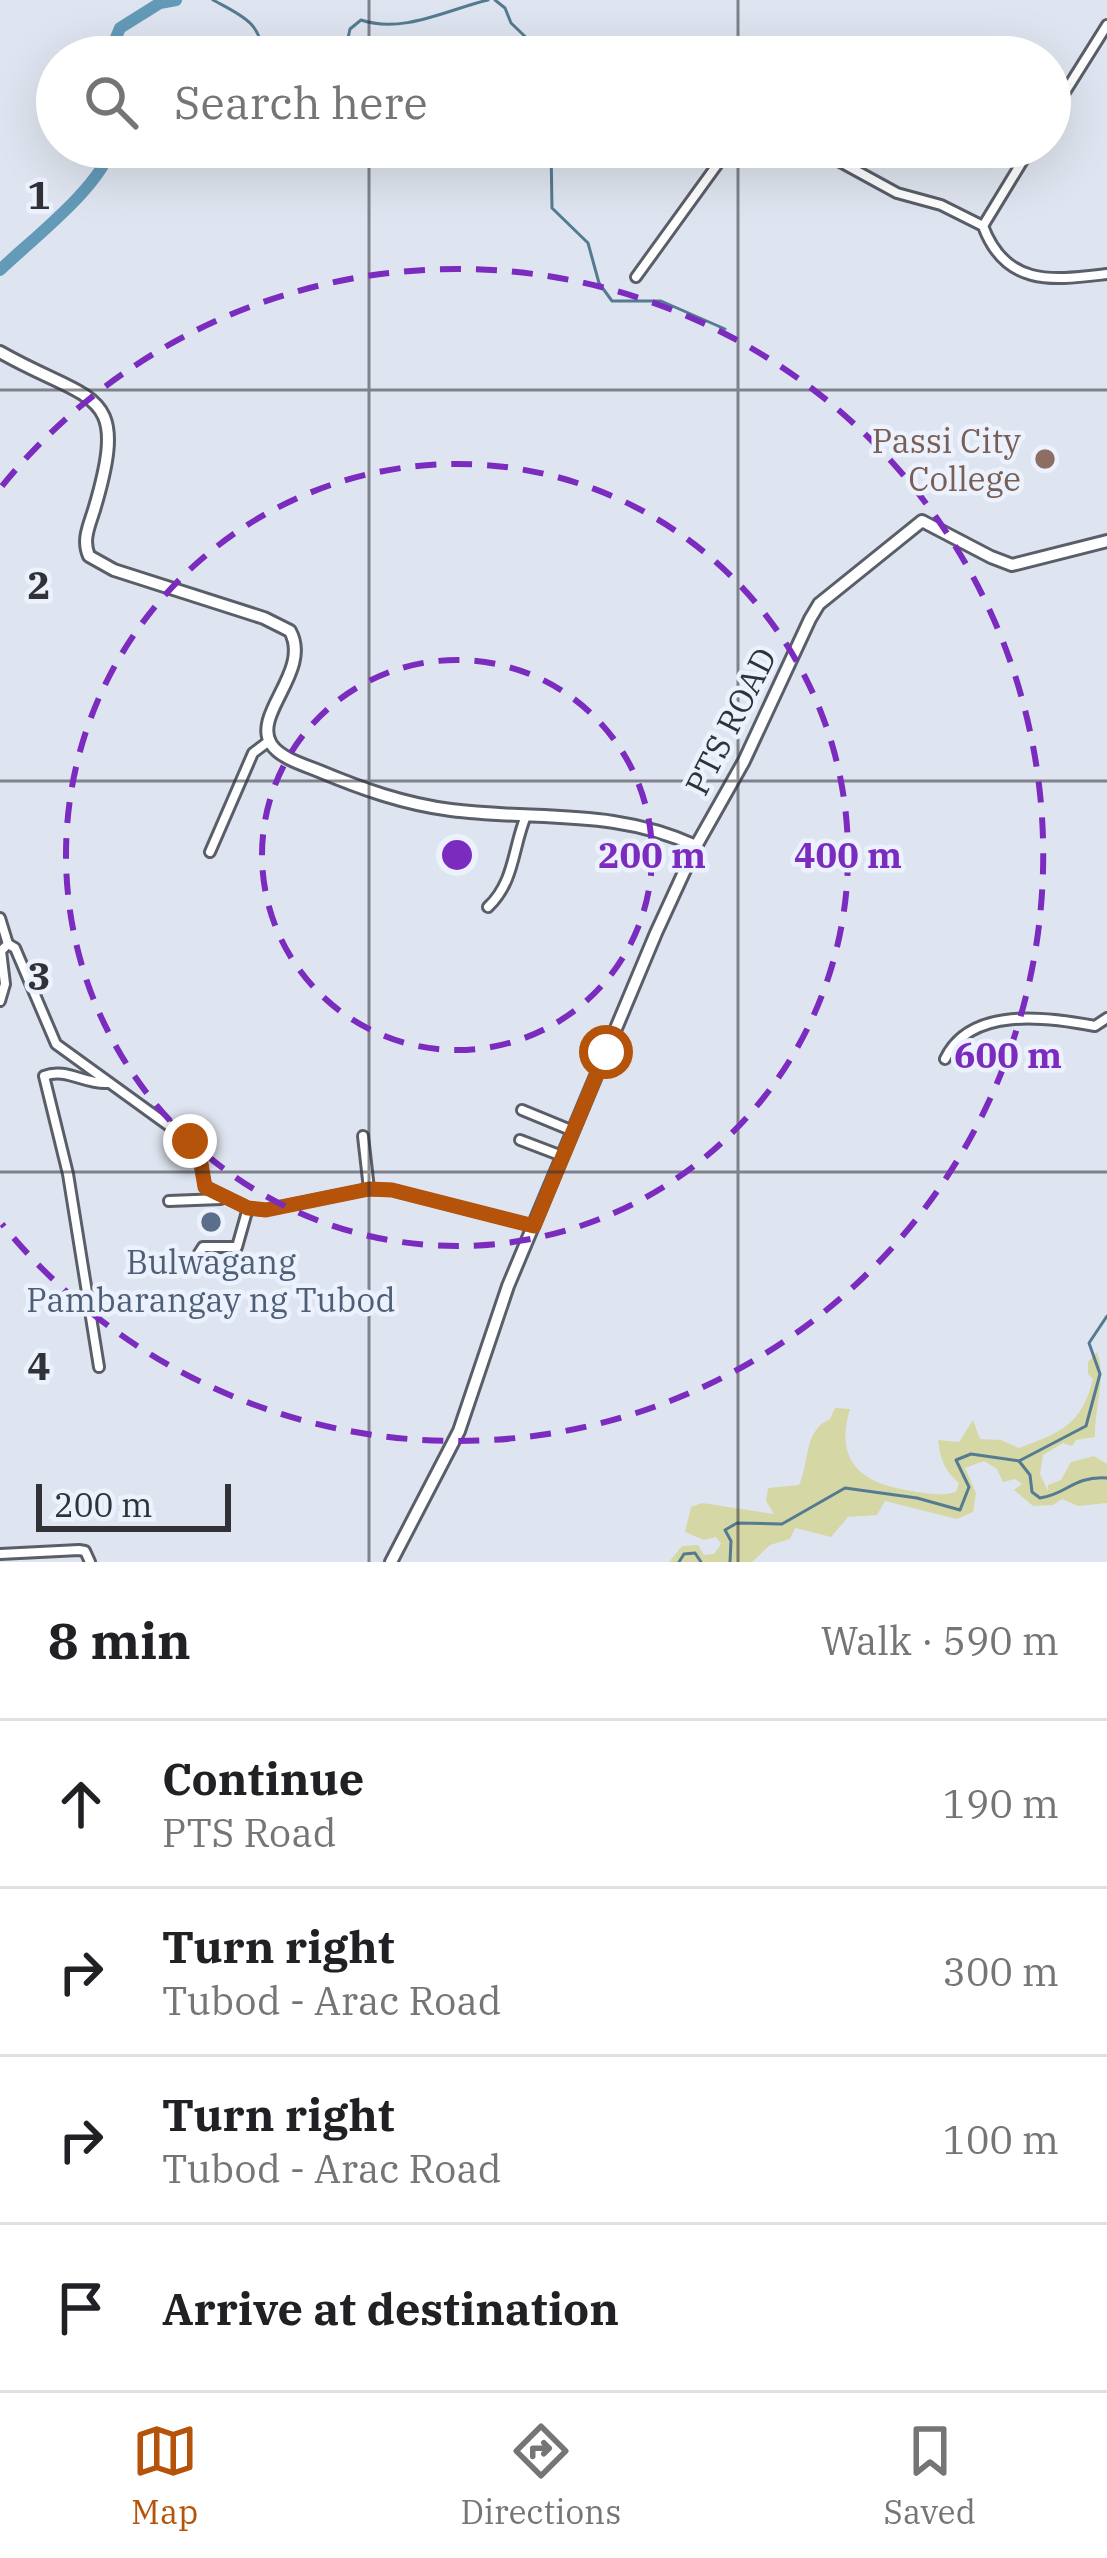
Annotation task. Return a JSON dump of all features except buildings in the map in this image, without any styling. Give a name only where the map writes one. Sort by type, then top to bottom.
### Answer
[{"type":"main road","points":[[0,352],[83,394],[109,423],[106,466],[85,539],[89,556],[114,570],[264,618],[290,631],[296,643],[294,662],[269,721],[269,740],[296,761],[374,794],[446,810],[632,822],[696,846]]},
{"type":"main road","name":"PTS ROAD","points":[[391,1562],[459,1431],[508,1286],[696,846],[819,604],[922,521],[1012,565],[1107,541]]},
{"type":"street","points":[[1071,82],[1107,25]]},
{"type":"street","points":[[636,277],[715,168]]},
{"type":"street","points":[[851,168],[897,193],[941,205],[983,226],[989,242],[1011,265],[1036,279],[1107,274]]},
{"type":"street","points":[[983,226],[1018,168]]},
{"type":"street","points":[[210,852],[253,753],[269,740]]},
{"type":"street","points":[[488,908],[511,869],[526,815]]},
{"type":"street","points":[[0,918],[56,1044],[190,1141],[200,1158],[205,1187],[248,1208],[284,1208],[369,1189],[403,1192],[534,1226]]},
{"type":"street","points":[[0,1001],[5,983],[1,951],[8,944]]},
{"type":"street","points":[[945,1059],[960,1036],[1001,1020],[1095,1026],[1107,1018]]},
{"type":"street","points":[[99,1367],[68,1174],[44,1076],[60,1072],[110,1083]]},
{"type":"street","points":[[522,1110],[573,1131]]},
{"type":"street","points":[[363,1136],[369,1189]]},
{"type":"street","points":[[520,1140],[563,1156]]},
{"type":"street","points":[[169,1201],[226,1199]]},
{"type":"street","points":[[194,1261],[203,1247],[237,1246],[248,1208]]},
{"type":"street","points":[[0,1554],[55,1557],[86,1551],[90,1562]]},
{"type":"green space","points":[[1097,1352],[1101,1372],[1095,1437],[1076,1440],[1072,1446],[1063,1443],[1043,1455],[1040,1474],[1048,1491],[1048,1485],[1061,1480],[1071,1462],[1094,1456],[1107,1464],[1107,1503],[1078,1506],[1062,1499],[1053,1505],[1033,1506],[1014,1490],[1022,1484],[1015,1479],[1003,1482],[997,1469],[984,1461],[965,1468],[976,1493],[973,1512],[957,1519],[885,1501],[877,1515],[848,1517],[831,1537],[795,1528],[790,1539],[770,1545],[752,1562],[669,1562],[682,1546],[698,1545],[704,1555],[714,1554],[721,1544],[716,1537],[704,1540],[685,1532],[691,1507],[702,1503],[774,1514],[766,1501],[768,1488],[799,1485],[811,1439],[835,1408],[850,1409],[846,1445],[850,1458],[868,1477],[898,1489],[956,1492],[959,1483],[944,1464],[938,1440],[959,1442],[973,1420],[980,1439],[1001,1440],[1019,1448],[1058,1431],[1076,1417],[1088,1395],[1093,1379],[1088,1362]]},
{"type":"waterway","points":[[117,36],[120,28],[160,3],[176,0]]},
{"type":"waterway","points":[[213,0],[241,15],[259,36]]},
{"type":"waterway","points":[[348,36],[361,20],[409,22],[488,0]]},
{"type":"waterway","points":[[495,0],[525,36]]},
{"type":"waterway","points":[[0,270],[80,195],[101,168]]},
{"type":"waterway","points":[[551,168],[552,208],[588,243],[599,283],[612,301],[661,301],[725,329]]},
{"type":"waterway","points":[[1019,1461],[1086,1426],[1100,1374],[1089,1343],[1107,1316]]},
{"type":"waterway","points":[[730,1562],[731,1541],[725,1530],[737,1523],[782,1524],[845,1488],[917,1498],[960,1510],[969,1487],[956,1460],[971,1454],[1019,1461],[1030,1475],[1032,1492],[1040,1498],[1078,1482],[1107,1478]]},
{"type":"waterway","points":[[679,1562],[684,1554],[695,1553],[701,1562]]},
{"type":"place","name":"Passi City College","points":[[1045,459]]},
{"type":"place","name":"Bulwagang Pambarangay ng Tubod","points":[[211,1222]]},
{"type":"route","points":[[190,1141],[200,1158],[205,1187],[248,1208],[284,1208],[379,1188],[534,1226],[606,1052]]}]
